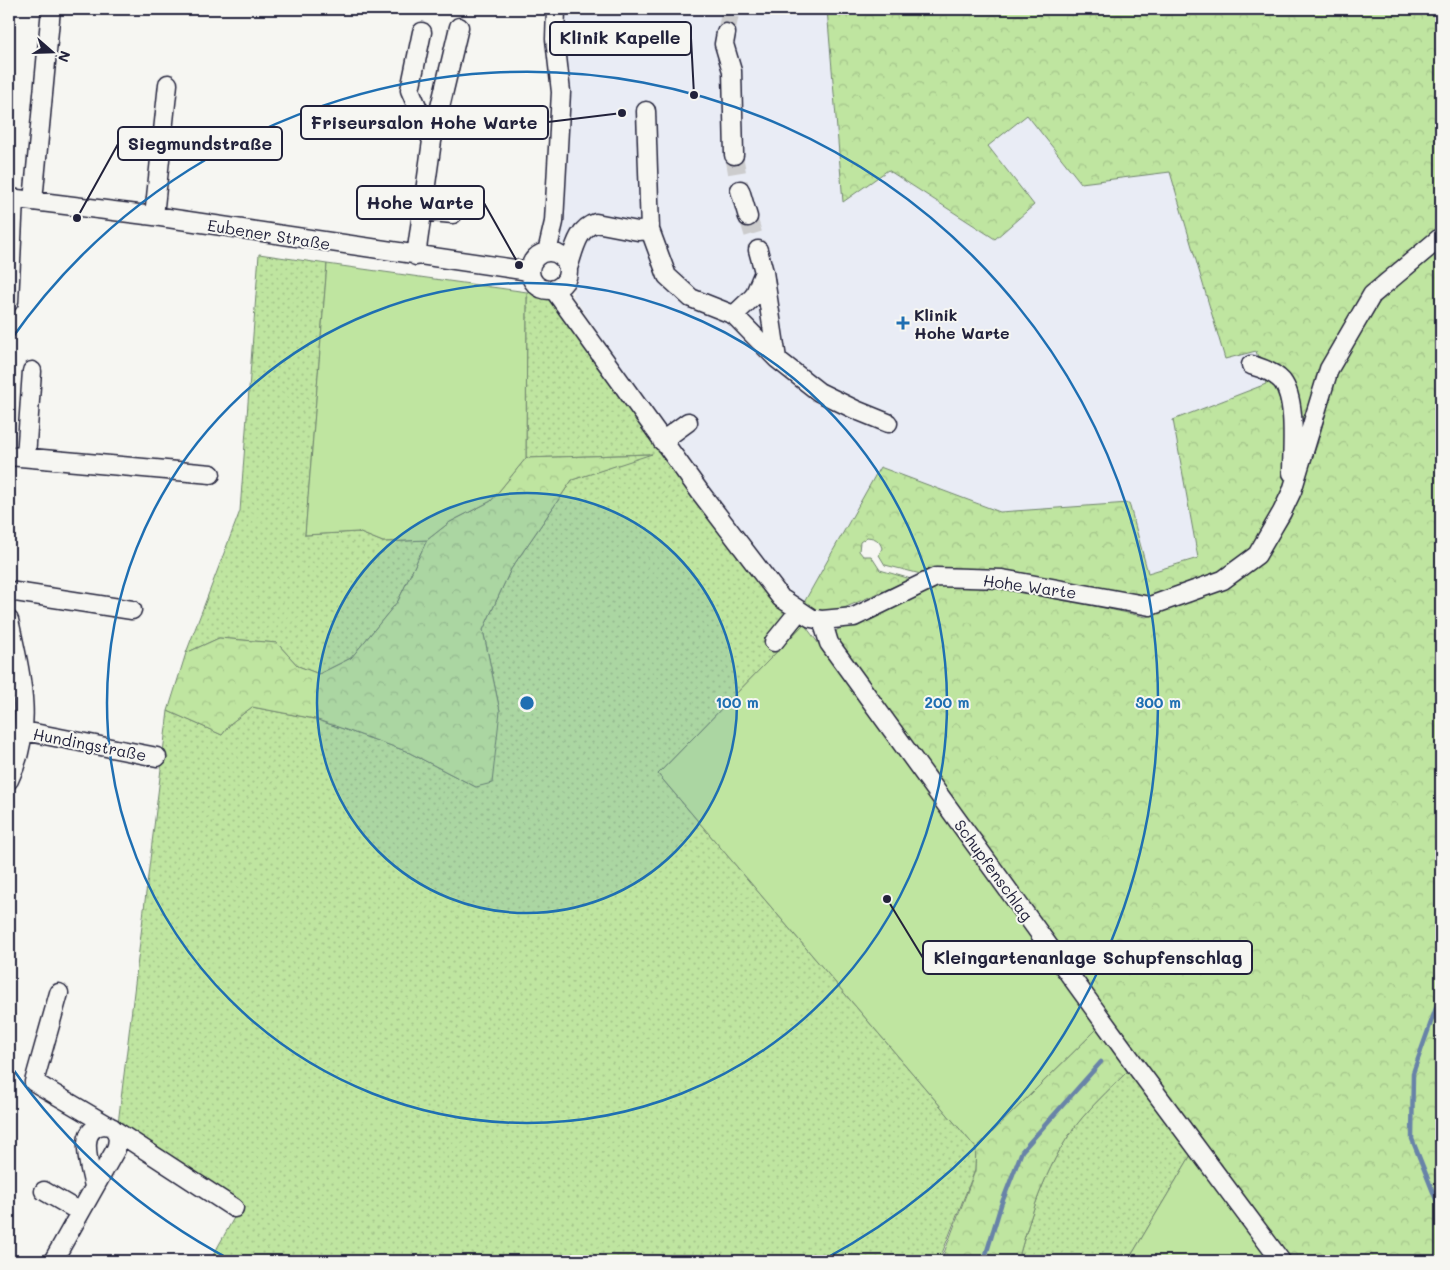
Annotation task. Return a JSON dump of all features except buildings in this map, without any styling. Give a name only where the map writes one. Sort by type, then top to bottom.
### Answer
[{"type":"street","points":[[32,201],[51,9]]},
{"type":"street","points":[[548,252],[554,222],[561,92],[555,40],[556,9]]},
{"type":"street","points":[[416,256],[432,141],[459,27]]},
{"type":"street","points":[[422,32],[410,90],[432,141]]},
{"type":"street","points":[[726,33],[724,44],[732,71],[734,155]]},
{"type":"street","points":[[154,216],[168,84]]},
{"type":"street","points":[[646,111],[650,230],[667,276],[691,298],[734,316],[777,359],[819,392],[888,423]]},
{"type":"street","points":[[740,190],[748,217]]},
{"type":"street","points":[[9,302],[12,198]]},
{"type":"street","name":"Eubener Straße","points":[[12,198],[154,216],[416,256],[529,271]]},
{"type":"street","points":[[422,211],[453,214]]},
{"type":"street","points":[[568,268],[561,256],[548,252],[534,258],[529,271],[535,285],[544,290],[554,290],[565,282],[577,241],[584,228],[596,223],[638,231],[650,230]]},
{"type":"street","name":"Hohe Warte","points":[[554,290],[662,440],[781,598],[799,612],[811,618],[822,620],[854,617],[936,578],[1002,579],[1150,606],[1223,580],[1257,555],[1292,491],[1329,369],[1372,295],[1441,237]]},
{"type":"street","points":[[758,250],[764,272],[777,359]]},
{"type":"street","points":[[734,316],[754,296],[764,272]]},
{"type":"street","points":[[1251,365],[1268,370],[1282,381],[1291,400],[1292,491]]},
{"type":"street","points":[[32,371],[18,457],[211,474]]},
{"type":"street","points":[[662,440],[688,422]]},
{"type":"street","points":[[9,591],[132,610]]},
{"type":"street","points":[[774,642],[799,612]]},
{"type":"street","name":"Hundingstraße","points":[[9,620],[22,681],[24,731],[20,752],[9,780]]},
{"type":"street","name":"Schupfenschlag","points":[[822,620],[829,643],[1135,1065],[1281,1261]]},
{"type":"street","name":"Hundingstraße","points":[[24,731],[157,757]]},
{"type":"street","points":[[59,994],[34,1082],[112,1128],[234,1208]]},
{"type":"street","points":[[52,1261],[116,1149],[119,1140],[112,1128],[101,1126],[95,1128],[89,1134],[87,1142],[94,1186]]},
{"type":"street","points":[[44,1191],[80,1212]]},
{"type":"shaded area","name":"Klinik Hohe Warte","points":[[553,9],[827,9],[843,202],[888,170],[995,239],[1034,205],[988,146],[1027,114],[1081,183],[1170,172],[1225,359],[1256,350],[1266,384],[1174,420],[1198,557],[1148,573],[1129,503],[1000,512],[880,467],[802,606],[705,488],[573,296],[572,258],[541,241],[555,88]]},
{"type":"green space","points":[[827,9],[1441,9],[1441,227],[1420,248],[1366,291],[1278,507],[1249,552],[1218,573],[1148,598],[933,571],[921,574],[885,565],[879,555],[882,548],[880,543],[875,539],[867,537],[860,542],[859,551],[863,556],[871,556],[880,570],[911,579],[844,608],[821,615],[802,606],[880,467],[1000,512],[1129,503],[1148,573],[1198,558],[1173,420],[1266,384],[1256,351],[1225,359],[1170,172],[1081,183],[1027,115],[988,146],[1034,205],[995,239],[888,170],[843,202]]},
{"type":"green space","points":[[1441,246],[1441,1261],[1288,1261],[831,640],[837,630],[937,585],[1002,586],[1146,617],[1225,586],[1261,563],[1290,519],[1317,445],[1337,373],[1379,303]]},
{"type":"green space","points":[[259,254],[327,264],[305,535],[358,532],[383,542],[427,540],[398,601],[351,658],[319,674],[298,666],[277,643],[219,638],[186,653],[240,511]]},
{"type":"green space","points":[[327,264],[527,292],[526,458],[491,501],[450,522],[427,540],[383,542],[358,532],[305,535]]},
{"type":"green space","points":[[550,291],[799,611],[804,624],[658,774],[976,1148],[975,1170],[939,1261],[210,1261],[241,1205],[118,1124],[168,711],[222,735],[231,723],[252,707],[315,719],[406,751],[476,787],[500,711],[483,630],[511,569],[572,480],[649,454],[526,458],[527,292]]},
{"type":"green space","points":[[652,454],[572,480],[511,569],[483,630],[500,711],[492,783],[476,787],[406,751],[315,719],[252,707],[231,723],[222,735],[168,711],[186,653],[219,638],[277,643],[298,666],[319,674],[351,658],[398,601],[427,540],[450,522],[491,501],[526,458]]},
{"type":"green space","points":[[804,624],[1102,1024],[976,1148],[658,774]]},
{"type":"green space","points":[[1102,1024],[1131,1068],[1088,1111],[1070,1133],[1060,1150],[1042,1186],[1018,1261],[941,1261],[975,1171],[976,1148]]},
{"type":"green space","points":[[1131,1068],[1191,1155],[1128,1261],[1018,1261],[1042,1186],[1060,1150],[1070,1133],[1088,1111]]},
{"type":"green space","points":[[1191,1155],[1271,1261],[1128,1261]]},
{"type":"waterway","points":[[1441,994],[1413,1073],[1412,1139],[1441,1212]]},
{"type":"waterway","points":[[984,1261],[1001,1205],[1022,1151],[1101,1062]]},
{"type":"tunnel","points":[[726,33],[731,9]]},
{"type":"tunnel","points":[[734,155],[740,190]]},
{"type":"tunnel","points":[[748,217],[758,250]]},
{"type":"place","name":"Klinik Kapelle","points":[[694,95]]},
{"type":"place","name":"Friseursalon Hohe Warte","points":[[622,113]]},
{"type":"place","name":"Siegmundstraße","points":[[77,218]]},
{"type":"place","name":"Hohe Warte","points":[[519,265]]},
{"type":"place","name":"Klinik Hohe Warte","points":[[903,323]]},
{"type":"place","name":"Kleingartenanlage Schupfenschlag","points":[[887,899]]}]
